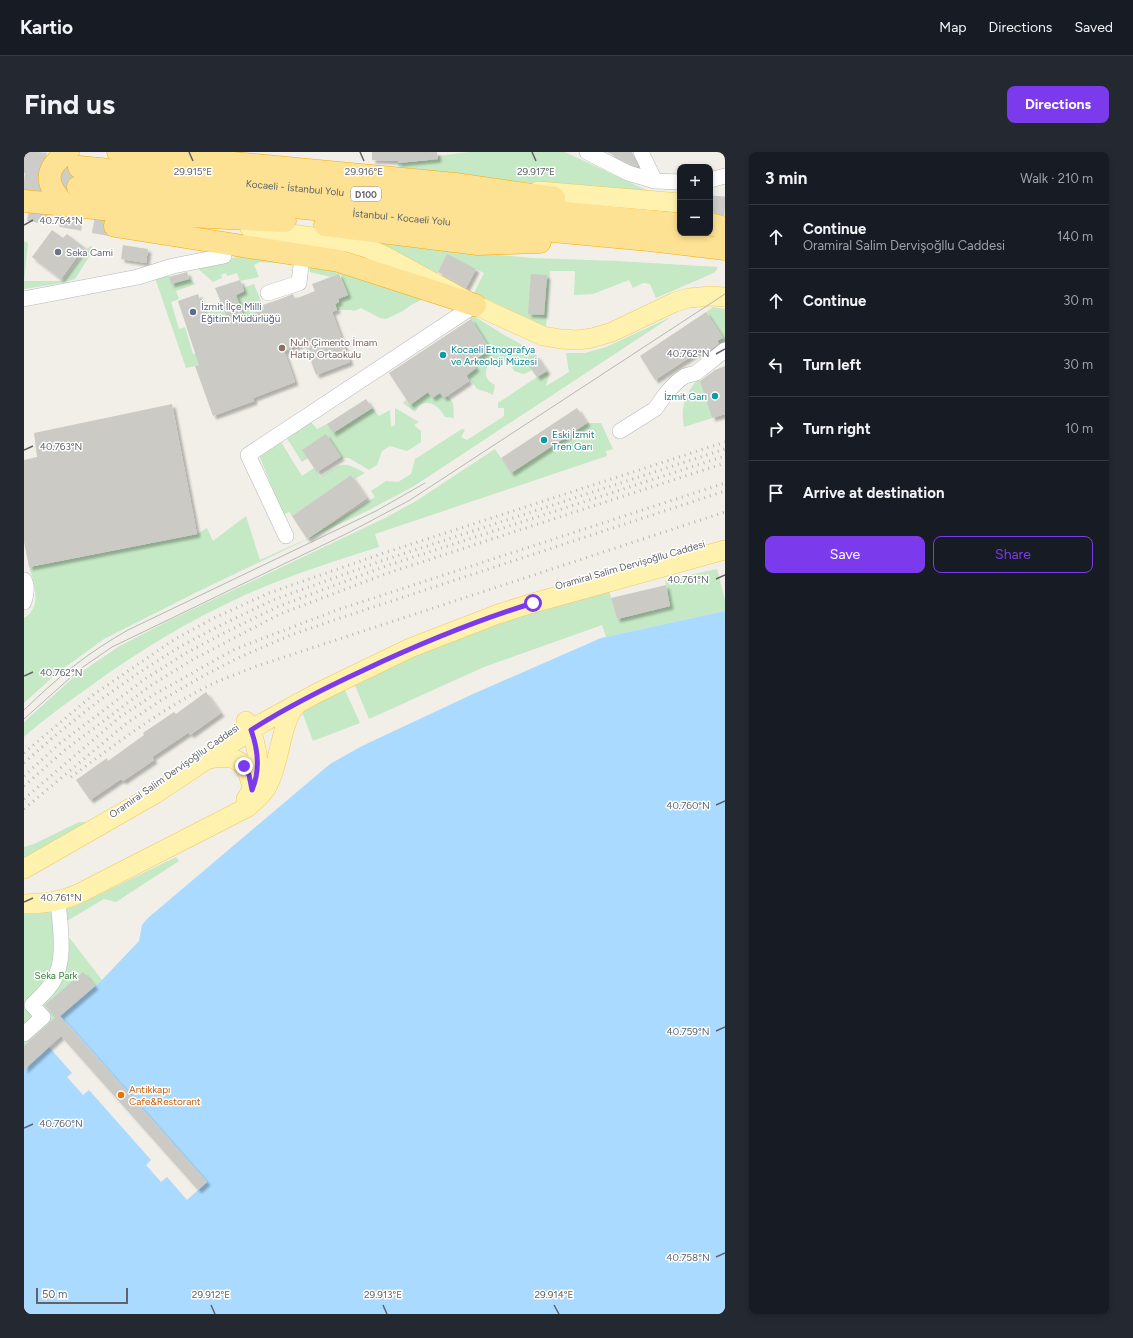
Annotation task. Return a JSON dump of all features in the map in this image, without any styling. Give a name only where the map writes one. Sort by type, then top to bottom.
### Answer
[{"type":"highway","points":[[118,152],[455,184],[652,225]]},
{"type":"highway","points":[[65,205],[55,195],[49,180],[56,162],[75,169]]},
{"type":"highway","name":"İstanbul - Kocaeli Yolu","points":[[75,169],[652,225],[725,249]]},
{"type":"highway","points":[[24,202],[152,214],[296,221],[478,244],[652,225],[677,219]]},
{"type":"highway","name":"D100","points":[[652,225],[677,224]]},
{"type":"highway","points":[[115,226],[339,262],[475,304]]},
{"type":"highway","points":[[713,226],[725,228]]},
{"type":"main road","points":[[455,184],[677,203]]},
{"type":"main road","points":[[152,214],[347,242],[367,248],[475,304],[543,336],[561,339],[577,340],[592,338],[612,332],[675,302],[689,298],[711,296],[725,297]]},
{"type":"main road","name":"Oramiral Salim Dervişoğllu Caddesi","points":[[254,722],[316,682],[384,647],[469,612],[522,595],[725,538]]},
{"type":"main road","name":"Oramiral Salim Dervişoğllu Caddesi","points":[[93,829],[159,779],[220,736],[298,703],[410,648],[498,614],[533,603],[725,550]]},
{"type":"main road","points":[[24,904],[50,903],[65,900],[237,813],[255,801],[267,787],[277,759],[288,719],[298,703]]},
{"type":"main road","points":[[24,869],[155,794],[209,759],[254,722]]},
{"type":"main road","points":[[254,722],[271,740],[277,759]]},
{"type":"main road","points":[[211,826],[247,798],[255,784],[258,768],[254,741],[254,722]]},
{"type":"main road","points":[[209,759],[222,756],[230,757],[239,762],[246,770],[251,781],[252,790]]},
{"type":"street","points":[[587,152],[628,173],[655,181],[677,182]]},
{"type":"street","points":[[641,152],[655,181]]},
{"type":"street","points":[[713,179],[725,176]]},
{"type":"street","points":[[24,299],[138,277],[173,266],[224,256]]},
{"type":"street","points":[[268,293],[299,283],[302,256]]},
{"type":"street","points":[[286,536],[248,455],[475,304]]},
{"type":"street","points":[[620,431],[655,409],[668,391],[678,381],[685,376],[696,373],[725,350]]},
{"type":"street","points":[[24,580],[26,584],[26,594],[24,602]]},
{"type":"street","points":[[24,1034],[43,1017],[32,1005],[48,989],[57,973],[61,951],[59,911]]},
{"type":"green space","points":[[470,152],[565,152],[655,194],[398,171],[398,163],[429,160],[429,157]]},
{"type":"green space","points":[[24,241],[28,243],[24,281]]},
{"type":"green space","points":[[380,243],[532,258],[718,267],[715,272],[709,275],[656,298],[650,284],[643,283],[633,288],[629,280],[593,294],[574,295],[575,271],[550,271],[546,327],[474,293],[484,273],[447,255],[437,274],[380,249]]},
{"type":"green space","points":[[90,246],[94,249],[75,279],[62,283],[24,289],[24,281],[64,280]]},
{"type":"green space","points":[[251,255],[293,264],[260,262],[254,265],[259,277],[240,281],[237,273],[227,276],[226,273],[221,275],[222,278],[213,282],[196,267],[214,261]]},
{"type":"green space","points":[[309,263],[423,299],[386,319],[380,318],[361,308],[354,311],[337,310],[335,304],[339,302],[338,299],[348,295],[340,274],[331,277],[310,272]]},
{"type":"green space","points":[[168,273],[171,283],[189,279],[196,284],[176,291],[179,299],[171,302],[179,329],[185,327],[193,354],[215,348],[218,358],[186,368],[155,278]]},
{"type":"green space","points":[[254,284],[264,309],[244,317],[242,311],[215,321],[212,330],[205,307],[244,292],[243,288]]},
{"type":"green space","points":[[713,307],[725,309],[725,343],[721,346],[717,341],[723,337],[706,312]]},
{"type":"green space","points":[[469,313],[533,351],[549,375],[546,386],[569,372],[566,353],[585,353],[606,347],[671,317],[414,486],[369,510],[197,592],[104,639],[57,673],[24,703],[24,618],[34,608],[36,594],[29,567],[197,534],[207,528],[213,541],[246,516],[260,560],[307,539],[375,497],[371,491],[386,481],[398,482],[411,474],[415,459],[462,429],[465,430],[461,437],[467,440],[504,416],[504,408],[498,408],[498,403],[537,377],[532,370],[524,374],[514,371],[509,363],[502,360],[496,360],[487,368],[486,374],[488,380],[495,385],[493,395],[477,389],[467,375],[446,396],[453,403],[454,418],[445,417],[435,405],[427,403],[422,404],[415,412],[403,403],[406,400],[410,405],[428,392],[432,398],[476,368],[472,362],[490,349],[468,315]]},
{"type":"green space","points":[[699,377],[712,418],[684,427],[683,412],[685,400],[687,394]]},
{"type":"green space","points":[[372,408],[379,416],[390,410],[391,427],[395,425],[395,408],[419,422],[414,425],[421,431],[421,442],[407,451],[390,446],[382,451],[377,465],[369,470],[349,458],[337,460],[317,472],[320,477],[342,465],[351,466],[365,473],[354,479],[351,475],[292,516],[289,512],[283,515],[259,455],[281,442],[302,476],[314,468],[308,458],[302,462],[286,437],[311,422],[317,429],[327,424],[333,433]]},
{"type":"green space","points":[[587,423],[601,423],[613,449],[606,451],[607,456],[375,534],[379,547],[294,575],[245,595],[184,626],[126,661],[56,711],[24,737],[24,722],[74,677],[118,647],[166,622],[385,518],[416,501],[495,449],[511,473]]},
{"type":"green space","points":[[717,569],[725,600],[725,611],[606,637],[602,625],[484,667],[369,719],[354,683],[438,645],[505,620],[609,590],[617,619],[670,606],[665,580]]},
{"type":"green space","points":[[344,688],[360,723],[313,741],[302,712],[305,708]]},
{"type":"green space","points":[[79,822],[88,822],[24,861],[24,847],[34,844]]},
{"type":"green space","name":"Seka Park","points":[[176,857],[179,861],[116,902],[104,899],[67,921],[65,932],[102,980],[60,1016],[66,1022],[24,1070],[24,912],[59,911],[76,906]]},
{"type":"water","points":[[725,611],[725,1314],[24,1314],[24,1070],[52,1034],[65,1022],[60,1016],[102,980],[139,941],[142,925],[148,918],[330,764],[362,746],[473,694],[601,638]]},
{"type":"pier","points":[[66,1022],[207,1182],[187,1200],[167,1177],[161,1182],[146,1165],[151,1160],[89,1090],[83,1095],[67,1077],[72,1073],[49,1047],[57,1040],[52,1034]]},
{"type":"building","points":[[372,152],[437,152],[438,159],[398,163],[398,161],[372,160]]},
{"type":"building","points":[[607,152],[632,152],[638,167],[631,165]]},
{"type":"building","name":"Seka Cami","points":[[52,230],[63,238],[67,234],[84,247],[61,279],[32,257]]},
{"type":"building","points":[[123,245],[148,249],[146,263],[121,259]]},
{"type":"building","points":[[447,254],[476,269],[466,288],[438,272]]},
{"type":"building","points":[[187,272],[189,279],[171,284],[169,277]]},
{"type":"building","points":[[339,274],[348,295],[338,299],[339,302],[335,304],[337,310],[332,312],[350,362],[316,375],[304,343],[284,351],[295,382],[253,398],[254,401],[213,416],[195,366],[199,365],[178,301],[198,294],[208,324],[227,317],[215,288],[240,280],[244,291],[236,295],[244,317],[264,309],[263,305],[293,294],[295,299],[315,291],[312,284]]},
{"type":"building","points":[[531,274],[547,275],[544,315],[528,314]]},
{"type":"building","points":[[706,312],[723,338],[717,341],[719,343],[704,355],[701,350],[655,380],[640,356]]},
{"type":"building","name":"Kocaeli Etnografya ve Arkeoloji Müzesi","points":[[471,319],[490,349],[472,362],[476,368],[466,376],[469,381],[444,398],[440,393],[432,398],[428,392],[410,405],[389,373]]},
{"type":"building","points":[[536,355],[547,371],[537,377],[526,361]]},
{"type":"building","name":"İzmit Garı","points":[[725,366],[725,414],[712,418],[700,381],[715,370]]},
{"type":"building","points":[[366,399],[372,408],[333,433],[327,424]]},
{"type":"building","points":[[172,404],[197,534],[29,567],[24,542],[24,460],[37,457],[34,433]]},
{"type":"building","name":"Eski İzmit Tren Garı","points":[[577,408],[587,423],[511,473],[501,458]]},
{"type":"building","points":[[326,434],[341,457],[317,472],[302,450]]},
{"type":"building","points":[[351,475],[367,498],[307,539],[292,516]]},
{"type":"building","points":[[666,585],[670,606],[617,619],[611,598]]},
{"type":"building","points":[[206,692],[221,713],[190,735],[189,732],[152,757],[154,760],[123,781],[121,779],[90,800],[76,780],[107,758],[108,761],[144,735],[143,733],[174,712],[176,714]]},
{"type":"building","points":[[83,972],[95,986],[60,1016],[207,1182],[198,1190],[61,1036],[24,1070],[24,1046],[56,1017],[45,1005]]},
{"type":"tunnel","points":[[24,162],[72,166]]},
{"type":"tunnel","points":[[24,182],[78,187]]},
{"type":"tunnel","points":[[713,205],[725,206]]},
{"type":"tunnel","points":[[29,210],[115,226]]},
{"type":"tram line","points":[[24,719],[80,669],[112,647],[348,533],[410,500],[725,294]]},
{"type":"tram line","points":[[24,710],[48,687],[73,667],[99,648],[128,630],[376,511],[425,483]]},
{"type":"railway","points":[[24,753],[93,695],[175,639],[214,618],[269,593],[381,554],[725,442]]},
{"type":"railway","points":[[24,763],[52,738],[100,700],[140,672],[181,646],[273,600],[384,560],[725,449]]},
{"type":"railway","points":[[24,776],[59,744],[145,679],[186,653],[277,607],[386,566],[725,456]]},
{"type":"railway","points":[[24,786],[65,750],[150,686],[192,660],[280,614],[388,573],[725,463]]},
{"type":"railway","points":[[24,799],[120,717],[155,694],[235,649],[337,610],[725,483]]},
{"type":"railway","points":[[24,809],[127,723],[160,701],[240,657],[291,635],[340,618],[725,491]]},
{"type":"railway","points":[[71,777],[175,704],[212,684],[254,667],[725,512]]},
{"type":"place","name":"Seka Cami","points":[[58,252]]},
{"type":"place","name":"İzmit İlçe Milli Eğitim Müdürlüğü","points":[[193,312]]},
{"type":"place","name":"Nuh Çimento İmam Hatip Ortaokulu","points":[[282,348]]},
{"type":"place","name":"Kocaeli Etnografya ve Arkeoloji Müzesi","points":[[443,355]]},
{"type":"place","name":"İzmit Garı","points":[[715,396]]},
{"type":"place","name":"Eski İzmit Tren Garı","points":[[544,440]]},
{"type":"place","name":"Antikkapı Cafe&Restorant","points":[[121,1095]]},
{"type":"route","points":[[244,766],[251,781],[252,790],[255,784],[258,768],[251,730],[262,723],[346,678],[410,648],[470,624],[533,603]]}]
